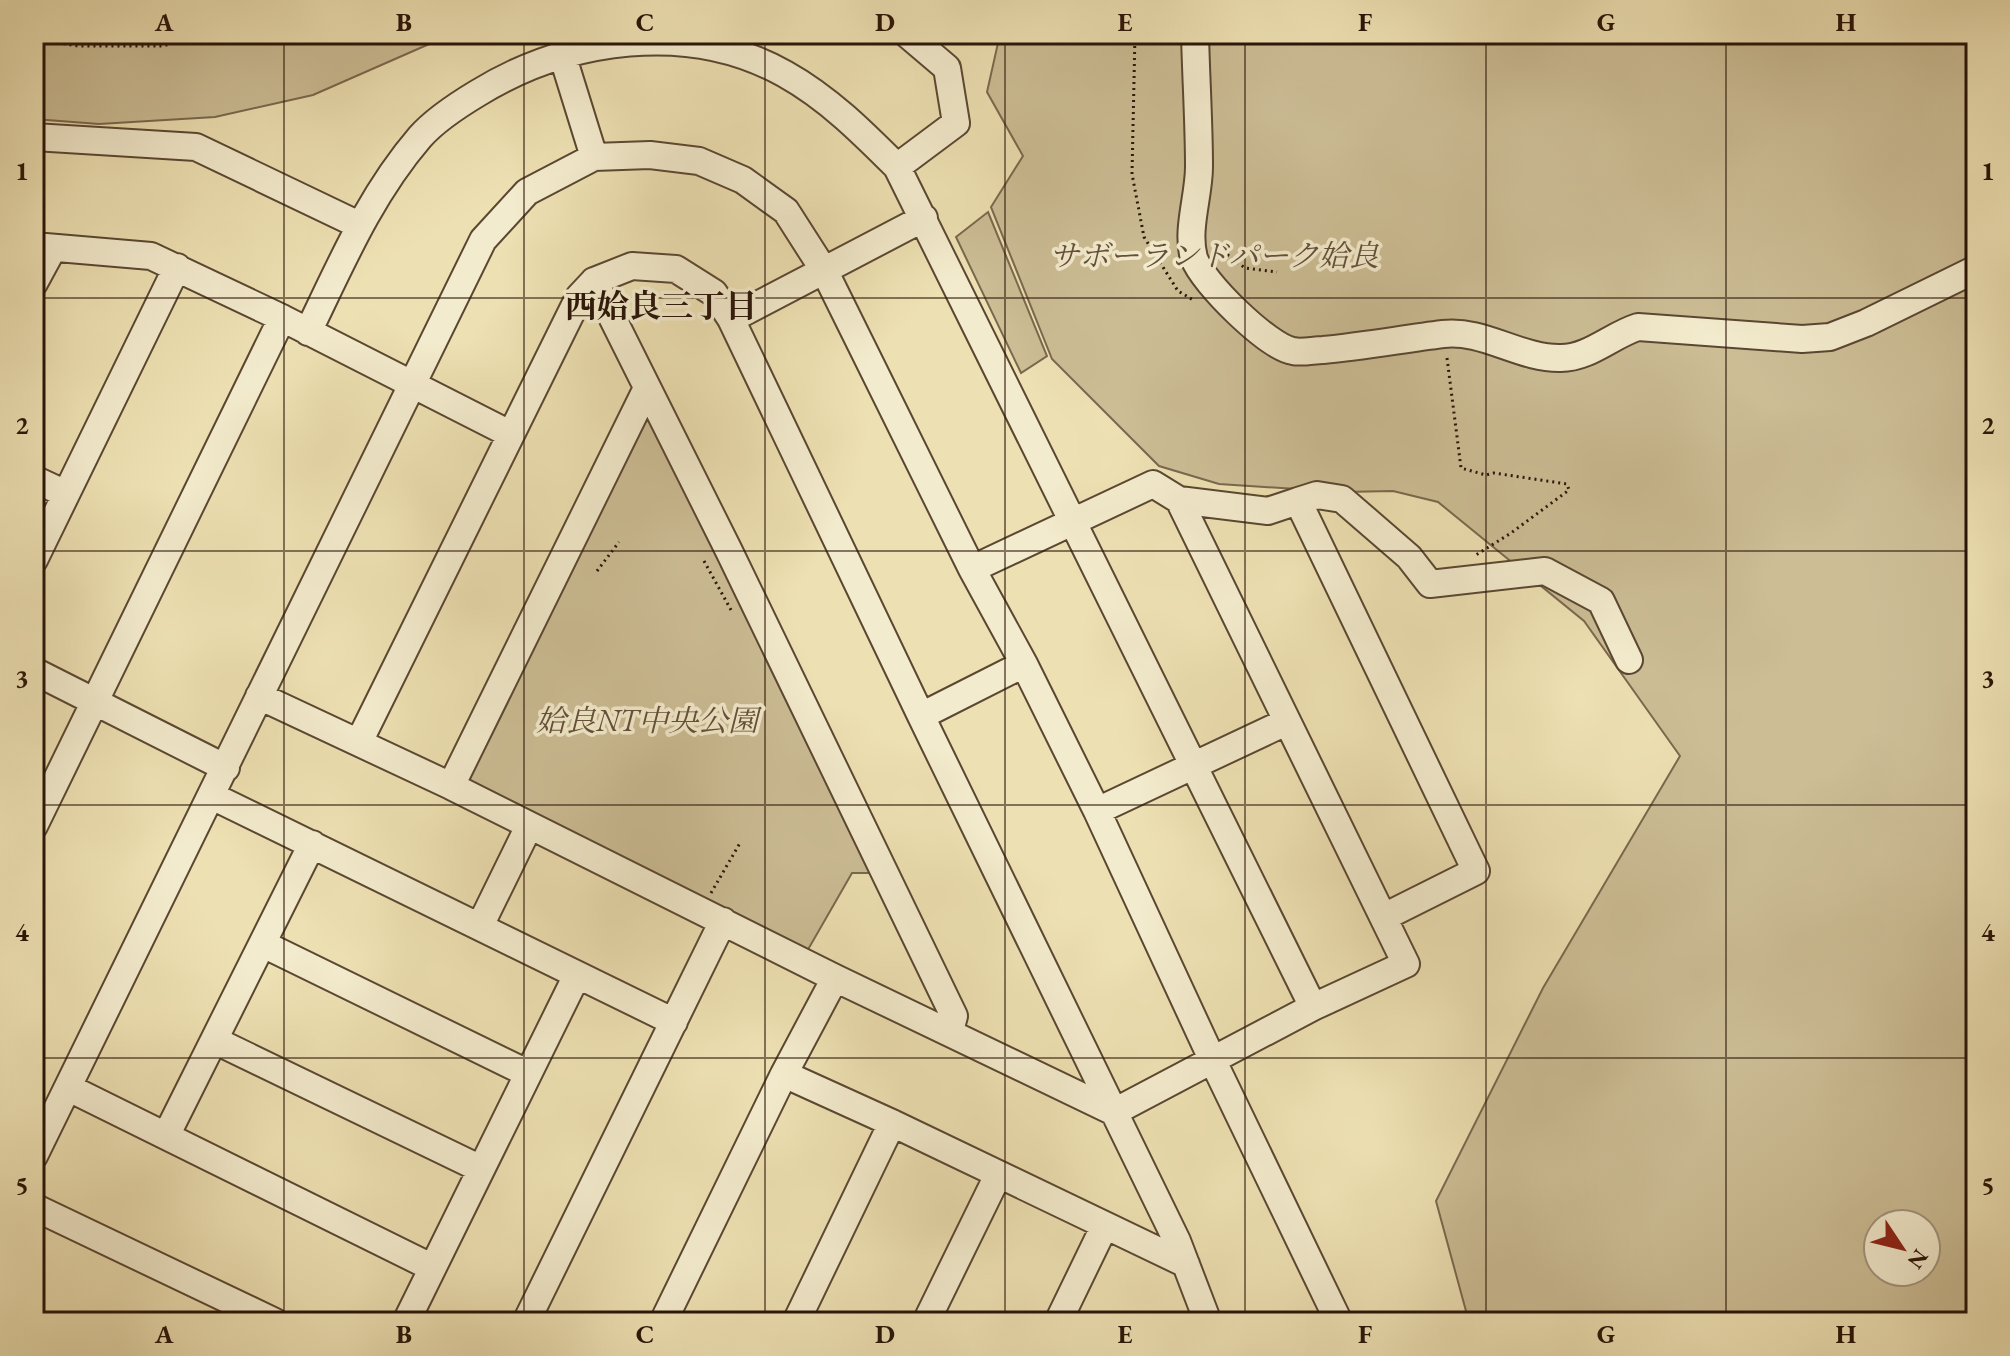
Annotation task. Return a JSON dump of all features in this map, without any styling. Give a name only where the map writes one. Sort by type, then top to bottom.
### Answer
[{"type":"street","points":[[897,167],[956,123],[947,68],[907,34]]},
{"type":"street","points":[[1195,34],[1199,170],[1193,228],[1194,256],[1206,281],[1277,345],[1294,352],[1460,333],[1529,355],[1561,358],[1582,355],[1622,332],[1638,327],[1802,339],[1830,337],[1976,269]]},
{"type":"street","points":[[308,332],[359,225],[421,135],[459,104],[511,73],[562,54],[666,37],[707,44],[783,72],[825,98],[897,167],[1313,1007]]},
{"type":"street","points":[[562,54],[594,157]]},
{"type":"street","points":[[34,137],[196,147],[359,225]]},
{"type":"street","points":[[34,1156],[483,240],[527,192],[594,157],[650,155],[699,161],[743,180],[786,211],[825,272],[972,569],[1024,664],[1097,811],[1339,1322]]},
{"type":"street","points":[[731,319],[924,218]]},
{"type":"street","points":[[34,283],[43,247],[151,256],[282,318],[510,434]]},
{"type":"street","points":[[359,742],[579,297],[594,281],[632,266],[676,269],[714,293],[731,319],[1114,1112],[1186,1264],[1205,1320]]},
{"type":"street","points":[[34,560],[177,267]]},
{"type":"street","points":[[594,281],[729,551],[954,1016],[950,1031]]},
{"type":"street","points":[[34,826],[282,318]]},
{"type":"street","points":[[451,786],[647,388]]},
{"type":"street","points":[[34,479],[66,494]]},
{"type":"street","points":[[972,569],[1153,484],[1179,500],[1268,511],[1317,495],[1342,499],[1409,557],[1430,584],[1545,571],[1601,601],[1629,660]]},
{"type":"street","points":[[1114,1112],[1313,1007],[1406,964],[1179,500]]},
{"type":"street","points":[[1298,501],[1476,871],[1384,917]]},
{"type":"street","points":[[921,716],[1024,664]]},
{"type":"street","points":[[34,671],[226,768]]},
{"type":"street","points":[[259,696],[451,786],[835,978],[1114,1112]]},
{"type":"street","points":[[1097,811],[1286,722]]},
{"type":"street","points":[[212,796],[674,1022]]},
{"type":"street","points":[[480,926],[529,826]]},
{"type":"street","points":[[166,1136],[312,844]]},
{"type":"street","points":[[527,1322],[674,1022],[712,916]]},
{"type":"street","points":[[263,944],[527,1073]]},
{"type":"street","points":[[406,1322],[577,975]]},
{"type":"street","points":[[663,1322],[784,1074],[835,978]]},
{"type":"street","points":[[214,1040],[481,1169]]},
{"type":"street","points":[[784,1074],[1186,1264]]},
{"type":"street","points":[[69,1088],[431,1267]]},
{"type":"street","points":[[796,1322],[892,1123]]},
{"type":"street","points":[[926,1322],[998,1175]]},
{"type":"street","points":[[34,1207],[275,1322]]},
{"type":"street","points":[[1058,1322],[1104,1227]]},
{"type":"path","points":[[34,39],[78,46],[162,46],[211,34]]},
{"type":"path","points":[[1193,228],[1245,268],[1277,272]]},
{"type":"path","points":[[1444,334],[1461,468],[1486,475],[1494,473],[1567,484],[1569,490],[1471,558]]},
{"type":"path","points":[[597,571],[619,542]]},
{"type":"path","points":[[712,916],[740,843]]},
{"type":"green space","points":[[34,34],[452,34],[313,95],[215,117],[99,124],[34,119]]},
{"type":"green space","name":"サボーランドパーク姶良","points":[[1000,34],[1976,34],[1976,1322],[1469,1322],[1436,1201],[1543,988],[1680,756],[1584,621],[1438,502],[1393,491],[1343,492],[1219,484],[1159,466],[1052,359],[991,207],[1023,156],[987,92]]},
{"type":"green space","points":[[988,212],[1047,356],[1021,373],[956,237]]},
{"type":"green space","name":"姶良NT中央公園","points":[[647,402],[885,873],[852,873],[802,960],[451,786]]},
{"type":"district","name":"西姶良三丁目","points":[[661,306]]}]
